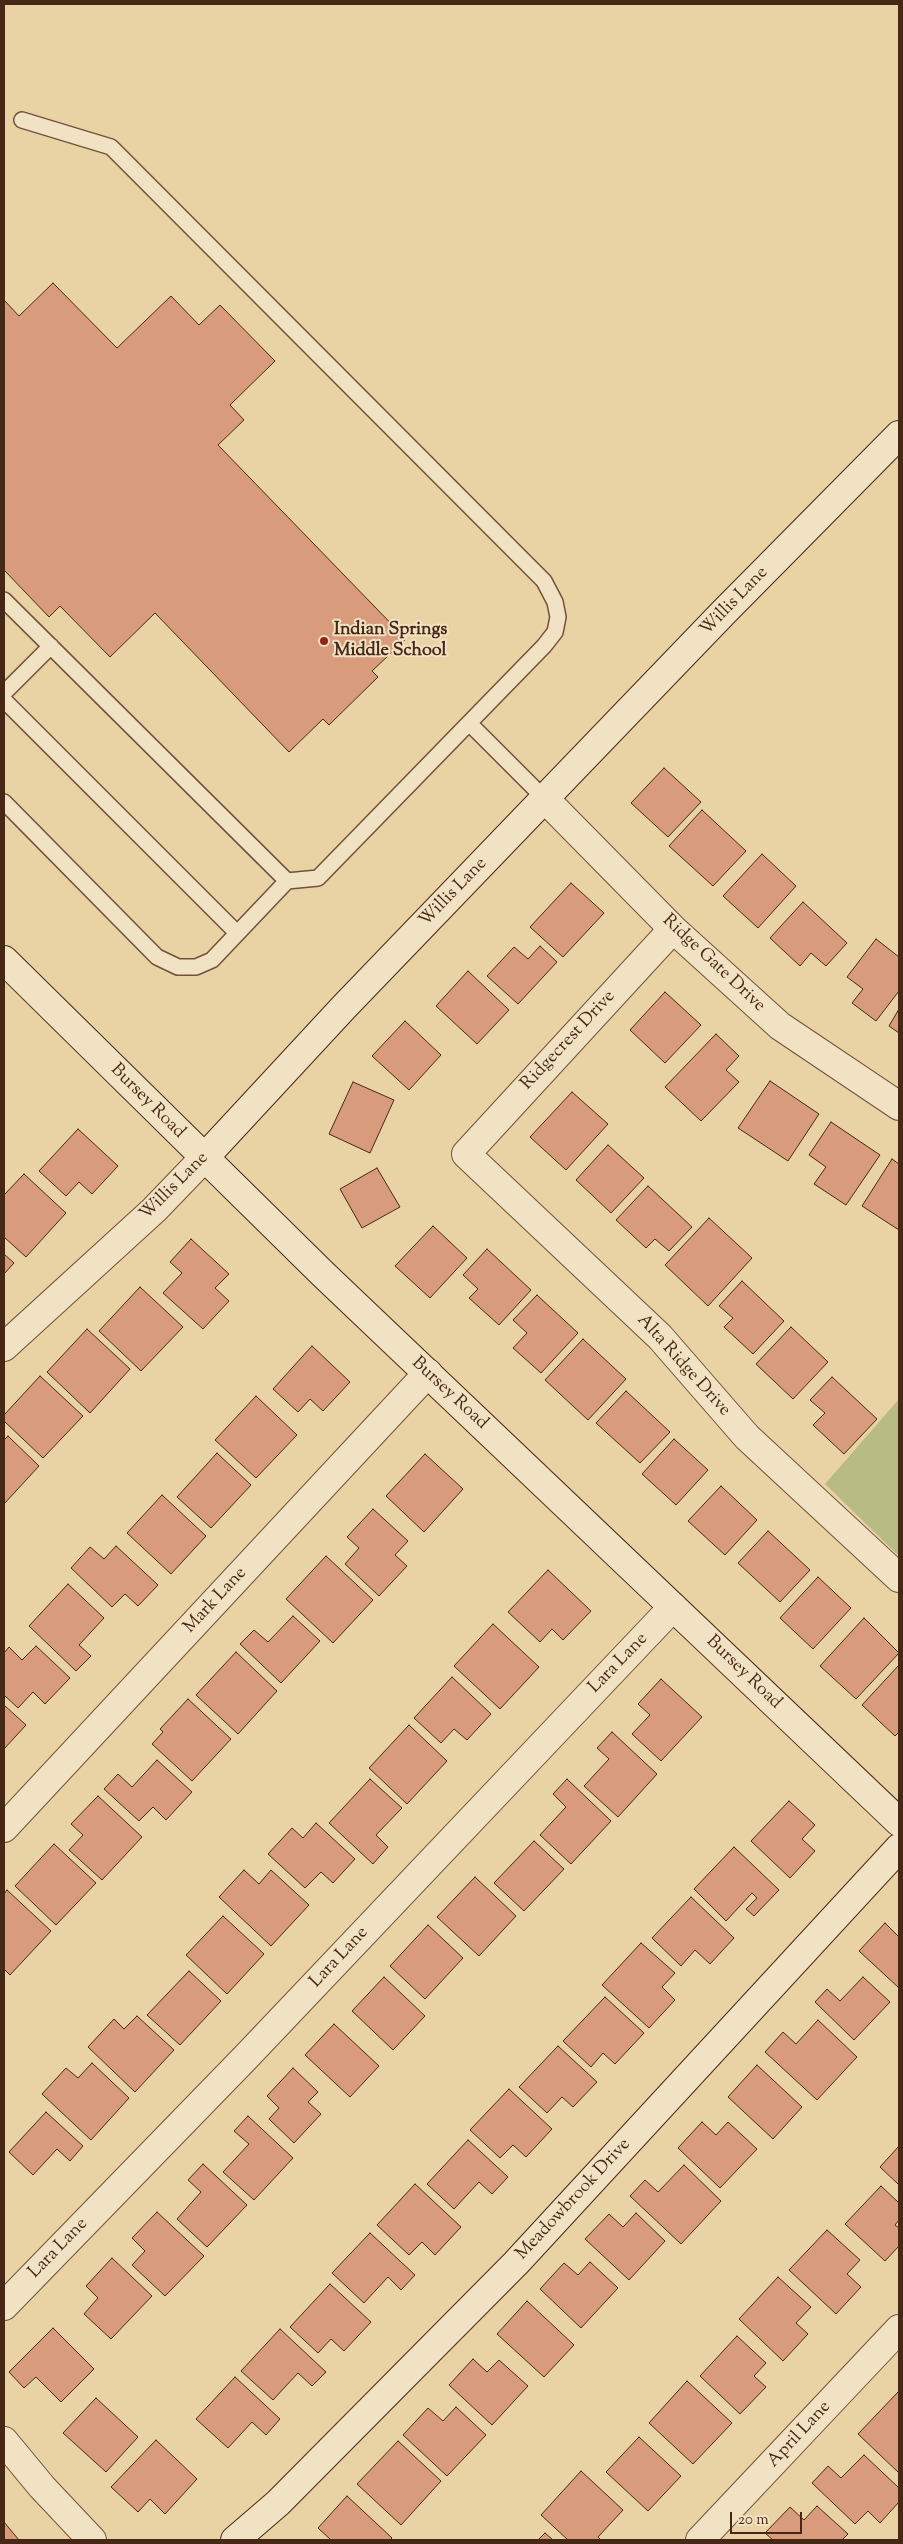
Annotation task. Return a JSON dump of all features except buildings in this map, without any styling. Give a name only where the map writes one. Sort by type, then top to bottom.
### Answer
[{"type":"street","name":"Willis Lane","points":[[4,1347],[154,1210],[344,1007],[723,613],[899,435]]},
{"type":"street","name":"Ridge Gate Drive","points":[[545,799],[673,929],[780,1026],[899,1106]]},
{"type":"street","name":"Ridgecrest Drive","points":[[466,1154],[673,929]]},
{"type":"street","name":"Bursey Road","points":[[4,960],[204,1158],[899,1822]]},
{"type":"street","name":"Alta Ridge Drive","points":[[466,1154],[660,1337],[747,1437],[899,1578]]},
{"type":"street","name":"Mark Lane","points":[[4,1828],[428,1373]]},
{"type":"street","name":"Lara Lane","points":[[4,2306],[253,2050],[673,1607]]},
{"type":"street","name":"Meadowbrook Drive","points":[[235,2540],[278,2503],[516,2263],[899,1848]]},
{"type":"street","name":"April Lane","points":[[700,2540],[899,2329]]},
{"type":"street","points":[[4,2440],[42,2487],[92,2540]]},
{"type":"lane","points":[[4,802],[157,957],[178,967],[196,967],[212,960],[287,881],[318,878],[544,646],[555,632],[558,617],[555,602],[544,581],[112,147],[22,120]]},
{"type":"lane","points":[[4,600],[287,881]]},
{"type":"lane","points":[[4,693],[51,646]]},
{"type":"lane","points":[[4,700],[238,933]]},
{"type":"lane","points":[[470,723],[545,799]]},
{"type":"green space","points":[[899,1399],[899,1556],[825,1484]]},
{"type":"place","name":"Indian Springs Middle School","points":[[324,641]]}]
